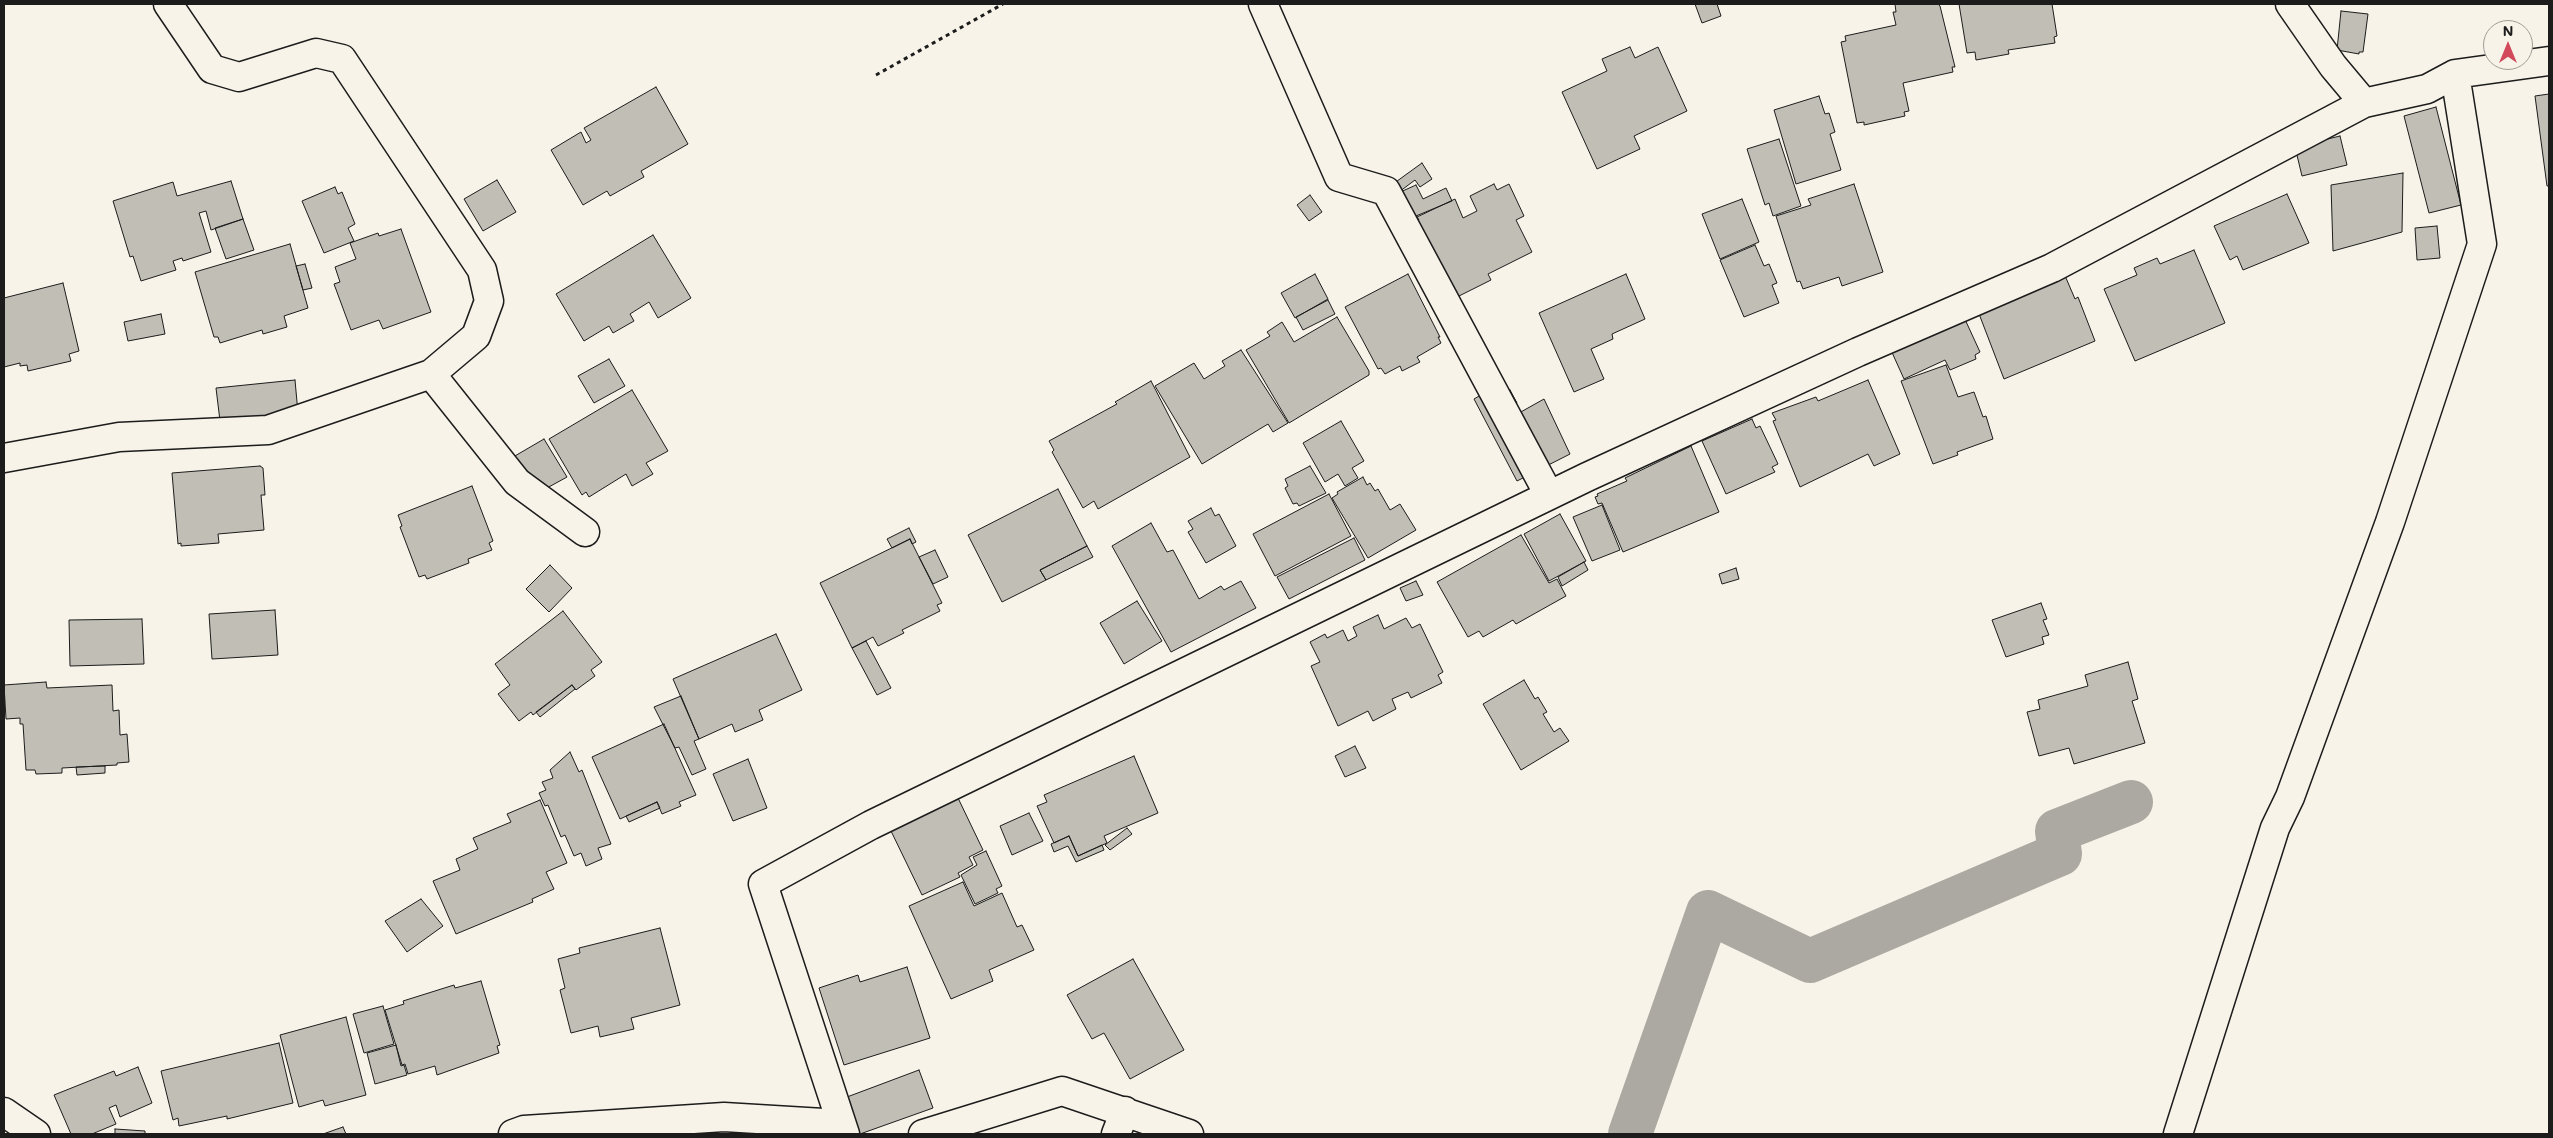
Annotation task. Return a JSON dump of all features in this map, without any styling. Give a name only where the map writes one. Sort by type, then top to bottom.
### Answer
[{"type":"street","points":[[4,458],[119,437],[268,430],[430,374],[476,336],[489,301],[482,270],[342,59],[316,53],[239,77],[212,69],[168,4]]},
{"type":"street","points":[[1263,4],[1339,177],[1386,191],[1549,495]]},
{"type":"street","points":[[2290,4],[2333,66],[2364,103]]},
{"type":"street","points":[[513,1134],[524,1130],[724,1117],[843,1129],[763,884],[871,825],[1549,495],[1858,352],[2052,268],[2364,103],[2427,89],[2455,74],[2549,61]]},
{"type":"street","points":[[2178,1134],[2275,828],[2290,797],[2390,522],[2482,244],[2455,74]]},
{"type":"street","points":[[430,374],[517,482],[585,532]]},
{"type":"street","points":[[923,1134],[1062,1090],[1120,1123],[1189,1134]]},
{"type":"street","points":[[4,1112],[36,1134]]},
{"type":"path","points":[[876,75],[1003,4]]},
{"type":"building","points":[[1695,4],[1717,4],[1721,16],[1702,23]]},
{"type":"building","points":[[1895,4],[1938,4],[1940,6],[1955,67],[1952,67],[1953,72],[1903,83],[1909,111],[1904,112],[1905,116],[1864,125],[1864,122],[1857,123],[1841,42],[1846,41],[1845,36],[1896,25],[1893,12],[1896,12]]},
{"type":"building","points":[[1959,4],[2052,4],[2057,36],[2054,37],[2055,43],[2008,50],[2009,54],[1976,60],[1975,52],[1967,53]]},
{"type":"building","points":[[2341,11],[2368,14],[2363,52],[2359,52],[2359,54],[2337,50]]},
{"type":"building","points":[[1630,47],[1635,58],[1658,47],[1687,111],[1634,136],[1640,149],[1597,169],[1562,92],[1607,71],[1602,59]]},
{"type":"building","points":[[656,87],[688,144],[641,171],[644,177],[610,196],[607,191],[583,205],[551,150],[581,132],[586,143],[591,140],[584,128]]},
{"type":"building","points":[[2549,94],[2549,186],[2547,186],[2535,96]]},
{"type":"building","points":[[1819,96],[1825,114],[1829,113],[1835,132],[1830,134],[1841,170],[1796,184],[1774,110]]},
{"type":"building","points":[[2436,107],[2461,205],[2429,213],[2404,116]]},
{"type":"building","points":[[2340,136],[2347,165],[2302,176],[2295,147]]},
{"type":"building","points":[[1779,139],[1801,206],[1773,216],[1769,203],[1765,205],[1747,149]]},
{"type":"building","points":[[1422,163],[1432,179],[1420,187],[1415,180],[1399,192],[1393,184]]},
{"type":"building","points":[[2403,173],[2402,232],[2333,251],[2331,185]]},
{"type":"building","points":[[497,180],[516,212],[483,231],[464,199]]},
{"type":"building","points":[[231,181],[243,219],[211,230],[206,211],[199,213],[211,252],[183,261],[182,258],[173,261],[176,270],[141,281],[133,256],[130,257],[113,201],[173,182],[177,196]]},
{"type":"building","points":[[1494,184],[1497,190],[1509,184],[1524,216],[1516,220],[1532,252],[1488,274],[1491,280],[1457,297],[1450,281],[1445,283],[1415,222],[1419,220],[1417,217],[1455,199],[1463,218],[1477,211],[1470,196]]},
{"type":"building","points":[[1854,184],[1883,272],[1842,286],[1839,277],[1803,289],[1800,281],[1797,282],[1776,216],[1811,205],[1808,199]]},
{"type":"building","points":[[1416,185],[1423,199],[1446,188],[1452,201],[1416,216],[1417,220],[1413,221],[1387,198]]},
{"type":"building","points":[[335,187],[338,194],[342,192],[355,224],[348,228],[354,241],[324,253],[302,201]]},
{"type":"building","points":[[2287,194],[2309,243],[2243,270],[2237,256],[2230,260],[2214,226]]},
{"type":"building","points":[[1310,195],[1322,212],[1309,221],[1297,205]]},
{"type":"building","points":[[1742,199],[1759,242],[1720,259],[1702,214]]},
{"type":"building","points":[[243,219],[254,250],[226,259],[215,228]]},
{"type":"building","points":[[2437,226],[2440,258],[2417,260],[2415,228]]},
{"type":"building","points":[[401,229],[431,312],[383,329],[379,320],[351,330],[334,284],[340,282],[335,267],[356,259],[350,243],[378,233],[379,236]]},
{"type":"building","points":[[653,235],[691,298],[658,318],[649,302],[630,314],[634,321],[613,333],[609,326],[584,341],[556,294]]},
{"type":"building","points":[[290,244],[308,308],[284,316],[287,327],[263,334],[262,330],[220,343],[218,337],[214,337],[195,272]]},
{"type":"building","points":[[1755,245],[1764,266],[1769,264],[1777,283],[1772,285],[1779,303],[1744,317],[1720,260]]},
{"type":"building","points":[[2194,250],[2225,323],[2135,361],[2104,289],[2137,275],[2134,268],[2157,258],[2160,264]]},
{"type":"building","points":[[305,264],[312,288],[303,290],[296,266]]},
{"type":"building","points":[[2063,271],[2075,299],[2078,297],[2095,341],[2004,379],[1976,306]]},
{"type":"building","points":[[1315,274],[1328,299],[1295,318],[1281,293]]},
{"type":"building","points":[[1408,274],[1440,337],[1438,337],[1441,343],[1417,357],[1420,362],[1402,371],[1400,366],[1385,374],[1381,368],[1378,369],[1345,307]]},
{"type":"building","points":[[1626,274],[1645,319],[1612,334],[1613,339],[1591,349],[1604,379],[1574,392],[1539,313]]},
{"type":"building","points":[[63,283],[79,351],[69,354],[71,361],[28,371],[27,365],[20,366],[20,363],[4,367],[4,298]]},
{"type":"building","points":[[1328,300],[1335,314],[1303,330],[1296,317]]},
{"type":"building","points":[[161,314],[165,334],[128,341],[124,322]]},
{"type":"building","points":[[1963,315],[1980,352],[1975,355],[1976,359],[1950,370],[1945,360],[1904,379],[1890,348]]},
{"type":"building","points":[[1337,317],[1369,371],[1369,375],[1289,423],[1246,350],[1270,336],[1267,332],[1282,322],[1294,342]]},
{"type":"building","points":[[1241,350],[1288,423],[1273,432],[1268,424],[1202,464],[1155,386],[1194,363],[1204,379],[1225,366],[1222,361]]},
{"type":"building","points":[[609,359],[625,386],[594,403],[578,376]]},
{"type":"building","points":[[1946,365],[1958,397],[1974,392],[1983,417],[1986,416],[1993,439],[1957,452],[1958,455],[1933,464],[1901,381]]},
{"type":"building","points":[[295,380],[298,413],[220,421],[216,388]]},
{"type":"building","points":[[1868,380],[1900,454],[1874,466],[1868,454],[1800,487],[1773,421],[1776,420],[1772,413],[1816,397],[1818,401]]},
{"type":"building","points":[[1151,381],[1190,457],[1098,509],[1094,501],[1083,508],[1052,452],[1054,450],[1049,441],[1117,404],[1115,402]]},
{"type":"building","points":[[632,390],[668,451],[646,463],[653,474],[632,486],[626,474],[589,497],[586,492],[582,495],[549,439]]},
{"type":"building","points":[[1510,390],[1517,403],[1515,405],[1519,413],[1544,399],[1570,454],[1517,481],[1474,399],[1486,392]]},
{"type":"building","points":[[1752,419],[1756,428],[1760,426],[1778,464],[1772,467],[1775,472],[1726,494],[1702,441]]},
{"type":"building","points":[[1341,421],[1364,461],[1352,468],[1358,478],[1345,486],[1338,474],[1325,482],[1303,443]]},
{"type":"building","points":[[544,439],[567,477],[536,494],[508,460]]},
{"type":"building","points":[[1691,446],[1719,512],[1623,552],[1602,503],[1598,504],[1595,497],[1598,496],[1597,494],[1627,481],[1625,478]]},
{"type":"building","points":[[260,466],[263,468],[265,495],[261,495],[264,530],[218,534],[219,543],[181,546],[181,543],[178,544],[172,473]]},
{"type":"building","points":[[1310,466],[1326,493],[1299,506],[1297,503],[1293,504],[1285,488],[1288,486],[1285,479]]},
{"type":"building","points":[[1363,477],[1367,485],[1370,483],[1375,491],[1378,489],[1390,510],[1400,504],[1416,530],[1368,558],[1332,498],[1338,494],[1337,492]]},
{"type":"building","points":[[472,486],[493,541],[489,543],[492,550],[468,559],[469,563],[427,579],[425,575],[419,577],[400,527],[402,526],[398,515]]},
{"type":"building","points":[[1058,489],[1087,546],[1040,570],[1046,580],[1002,602],[968,535]]},
{"type":"building","points":[[1329,494],[1351,536],[1275,576],[1253,534]]},
{"type":"building","points":[[1602,505],[1620,550],[1592,561],[1573,517]]},
{"type":"building","points":[[1211,508],[1215,516],[1219,514],[1236,546],[1206,563],[1188,532],[1193,529],[1188,521]]},
{"type":"building","points":[[1560,514],[1586,561],[1549,581],[1524,534]]},
{"type":"building","points":[[1151,523],[1167,552],[1173,550],[1199,599],[1221,586],[1224,590],[1241,581],[1256,608],[1171,652],[1112,546]]},
{"type":"building","points":[[909,528],[916,542],[912,544],[910,539],[892,548],[887,539]]},
{"type":"building","points":[[1521,535],[1549,583],[1557,579],[1566,596],[1516,624],[1513,620],[1483,637],[1479,631],[1468,637],[1437,582]]},
{"type":"building","points":[[1354,538],[1365,560],[1289,599],[1277,577]]},
{"type":"building","points":[[910,539],[942,603],[937,605],[940,611],[902,630],[904,633],[878,646],[873,637],[852,648],[820,583]]},
{"type":"building","points":[[1087,546],[1093,557],[1046,580],[1040,570]]},
{"type":"building","points":[[935,550],[948,577],[933,584],[919,557]]},
{"type":"building","points":[[1584,562],[1588,570],[1562,586],[1558,577]]},
{"type":"building","points":[[550,565],[572,588],[549,612],[526,589]]},
{"type":"building","points":[[1736,568],[1739,579],[1722,584],[1719,574]]},
{"type":"building","points":[[1416,581],[1423,595],[1406,601],[1400,588]]},
{"type":"building","points":[[1137,601],[1162,641],[1124,664],[1100,623]]},
{"type":"building","points":[[2041,603],[2047,619],[2043,620],[2049,635],[2042,637],[2044,644],[2006,657],[1992,620]]},
{"type":"building","points":[[275,610],[278,655],[212,659],[209,614]]},
{"type":"building","points":[[563,611],[602,662],[591,670],[595,676],[576,690],[572,685],[533,715],[531,712],[519,721],[498,694],[510,685],[495,664]]},
{"type":"building","points":[[1378,615],[1384,629],[1406,618],[1412,628],[1420,624],[1443,672],[1438,675],[1442,683],[1411,698],[1408,692],[1392,699],[1396,709],[1373,721],[1368,711],[1338,726],[1311,666],[1320,662],[1310,642],[1325,634],[1327,638],[1343,630],[1348,641],[1357,636],[1353,627]]},
{"type":"building","points":[[142,619],[144,664],[70,666],[69,620]]},
{"type":"building","points":[[776,634],[802,690],[759,710],[763,720],[735,732],[732,724],[699,739],[673,679]]},
{"type":"building","points":[[866,641],[891,688],[877,695],[852,648]]},
{"type":"building","points":[[2128,662],[2138,699],[2132,701],[2145,743],[2074,764],[2069,748],[2039,756],[2027,712],[2040,709],[2038,700],[2088,686],[2085,675]]},
{"type":"building","points":[[1524,680],[1535,699],[1538,697],[1547,712],[1543,714],[1554,732],[1560,728],[1569,741],[1521,770],[1483,704]]},
{"type":"building","points":[[46,682],[47,688],[112,685],[113,711],[119,710],[120,735],[127,734],[129,762],[117,763],[117,765],[62,768],[62,773],[36,774],[35,770],[26,770],[23,724],[20,724],[20,718],[6,719],[4,685]]},
{"type":"building","points":[[572,685],[575,689],[540,717],[536,712]]},
{"type":"building","points":[[681,696],[699,739],[694,741],[706,769],[692,775],[679,747],[675,748],[654,707]]},
{"type":"building","points":[[664,724],[696,795],[679,802],[681,806],[662,814],[657,802],[620,819],[592,757]]},
{"type":"building","points":[[1355,746],[1366,768],[1345,777],[1335,756]]},
{"type":"building","points":[[570,752],[579,772],[582,770],[611,844],[598,848],[602,859],[586,866],[581,853],[574,856],[565,835],[561,837],[548,805],[545,806],[539,793],[546,790],[542,782],[553,778],[550,770]]},
{"type":"building","points":[[1134,756],[1158,813],[1104,836],[1107,843],[1078,856],[1069,836],[1054,843],[1037,806],[1047,802],[1044,795]]},
{"type":"building","points":[[748,759],[767,808],[733,821],[713,774]]},
{"type":"building","points":[[105,766],[105,773],[77,775],[76,767]]},
{"type":"building","points":[[958,798],[983,850],[969,857],[973,865],[958,873],[960,877],[922,895],[891,831]]},
{"type":"building","points":[[540,800],[567,863],[546,872],[554,889],[532,899],[533,902],[456,934],[433,881],[460,870],[456,859],[478,849],[473,838],[511,822],[507,814]]},
{"type":"building","points":[[657,802],[660,808],[629,822],[626,816]]},
{"type":"building","points":[[1029,813],[1043,841],[1012,855],[1000,826]]},
{"type":"building","points":[[1127,828],[1132,834],[1110,850],[1105,845]]},
{"type":"building","points":[[1069,836],[1078,856],[1102,845],[1104,850],[1076,862],[1068,846],[1054,852],[1051,844]]},
{"type":"building","points":[[986,851],[1002,886],[996,889],[998,893],[975,904],[961,875],[977,865],[973,857]]},
{"type":"building","points":[[963,882],[974,906],[1002,893],[1017,927],[1022,925],[1034,950],[989,970],[993,981],[951,999],[909,906]]},
{"type":"building","points":[[421,899],[443,926],[407,952],[385,921]]},
{"type":"building","points":[[660,928],[680,1005],[631,1018],[634,1029],[600,1037],[598,1026],[571,1033],[560,990],[565,988],[558,959],[580,953],[579,948]]},
{"type":"building","points":[[1133,959],[1184,1050],[1130,1079],[1104,1033],[1092,1039],[1067,995]]},
{"type":"building","points":[[907,967],[930,1038],[844,1065],[819,988],[858,975],[860,982]]},
{"type":"building","points":[[481,981],[500,1045],[497,1046],[499,1053],[437,1075],[435,1066],[408,1074],[405,1064],[402,1065],[385,1010],[404,1004],[403,1001],[454,985],[455,988]]},
{"type":"building","points":[[383,1006],[394,1044],[364,1053],[353,1014]]},
{"type":"building","points":[[346,1017],[366,1095],[325,1106],[323,1100],[299,1107],[280,1035]]},
{"type":"building","points":[[279,1043],[293,1103],[227,1119],[227,1116],[179,1126],[178,1118],[173,1120],[161,1071]]},
{"type":"building","points":[[396,1045],[401,1066],[404,1065],[407,1075],[375,1084],[367,1053]]},
{"type":"building","points":[[138,1067],[152,1103],[120,1117],[116,1105],[109,1108],[116,1124],[92,1134],[71,1134],[54,1095],[114,1071],[116,1076]]},
{"type":"building","points":[[919,1070],[933,1108],[860,1134],[847,1097]]},
{"type":"building","points":[[343,1127],[346,1134],[323,1134]]},
{"type":"building","points":[[115,1129],[145,1131],[145,1134],[115,1134]]},
{"type":"waterway","points":[[1630,1134],[1708,912],[1810,961],[2060,854],[2057,831],[2131,802]]}]
